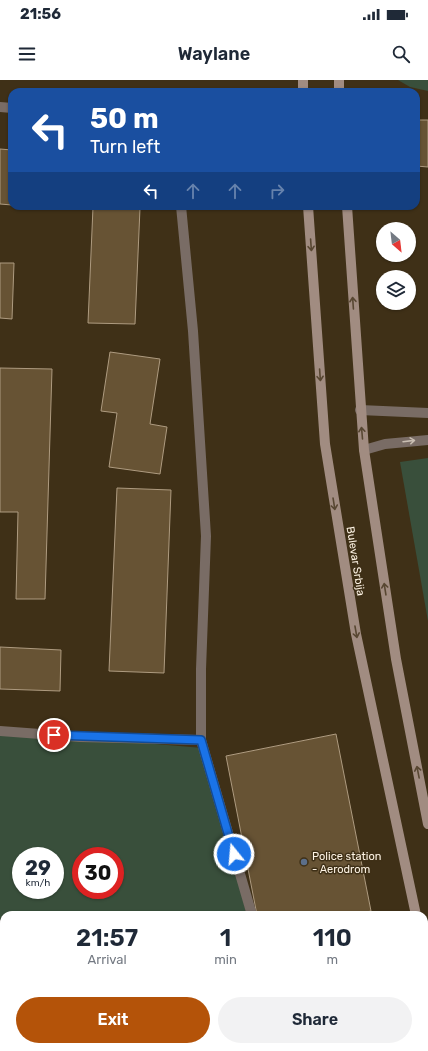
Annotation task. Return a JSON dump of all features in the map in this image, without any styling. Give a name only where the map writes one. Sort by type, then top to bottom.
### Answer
[{"type":"street","points":[[181,210],[193,331],[206,536],[201,669],[201,740],[251,911]]},
{"type":"street","name":"Bulevar Srbija","points":[[308,210],[325,444],[356,634],[414,911]]},
{"type":"street","points":[[347,210],[360,410],[364,450],[396,659],[428,824]]},
{"type":"street","points":[[360,410],[428,413]]},
{"type":"street","points":[[364,450],[386,444],[428,440]]},
{"type":"street","points":[[0,731],[80,737],[201,740]]},
{"type":"green space","points":[[398,80],[428,80],[428,91],[410,87]]},
{"type":"green space","points":[[428,458],[428,621],[400,462]]},
{"type":"green space","points":[[0,731],[203,748],[246,911],[0,911]]},
{"type":"building","points":[[420,120],[428,120],[428,167],[420,166]]},
{"type":"building","points":[[0,149],[8,150],[8,205],[0,204]]},
{"type":"building","points":[[93,210],[140,210],[135,324],[88,323]]},
{"type":"building","points":[[0,263],[14,263],[12,319],[0,318]]},
{"type":"building","points":[[110,352],[160,359],[150,424],[167,427],[160,474],[109,467],[117,413],[101,411]]},
{"type":"building","points":[[0,368],[52,369],[45,599],[16,599],[18,512],[0,512]]},
{"type":"building","points":[[117,488],[171,490],[164,673],[109,671]]},
{"type":"building","points":[[0,647],[61,650],[60,691],[0,689]]},
{"type":"building","name":"Police station - Aerodrom","points":[[336,734],[371,911],[256,911],[226,756]]},
{"type":"place","name":"Police station - Aerodrom","points":[[304,862]]},
{"type":"route","points":[[54,735],[201,740],[234,854]]}]
